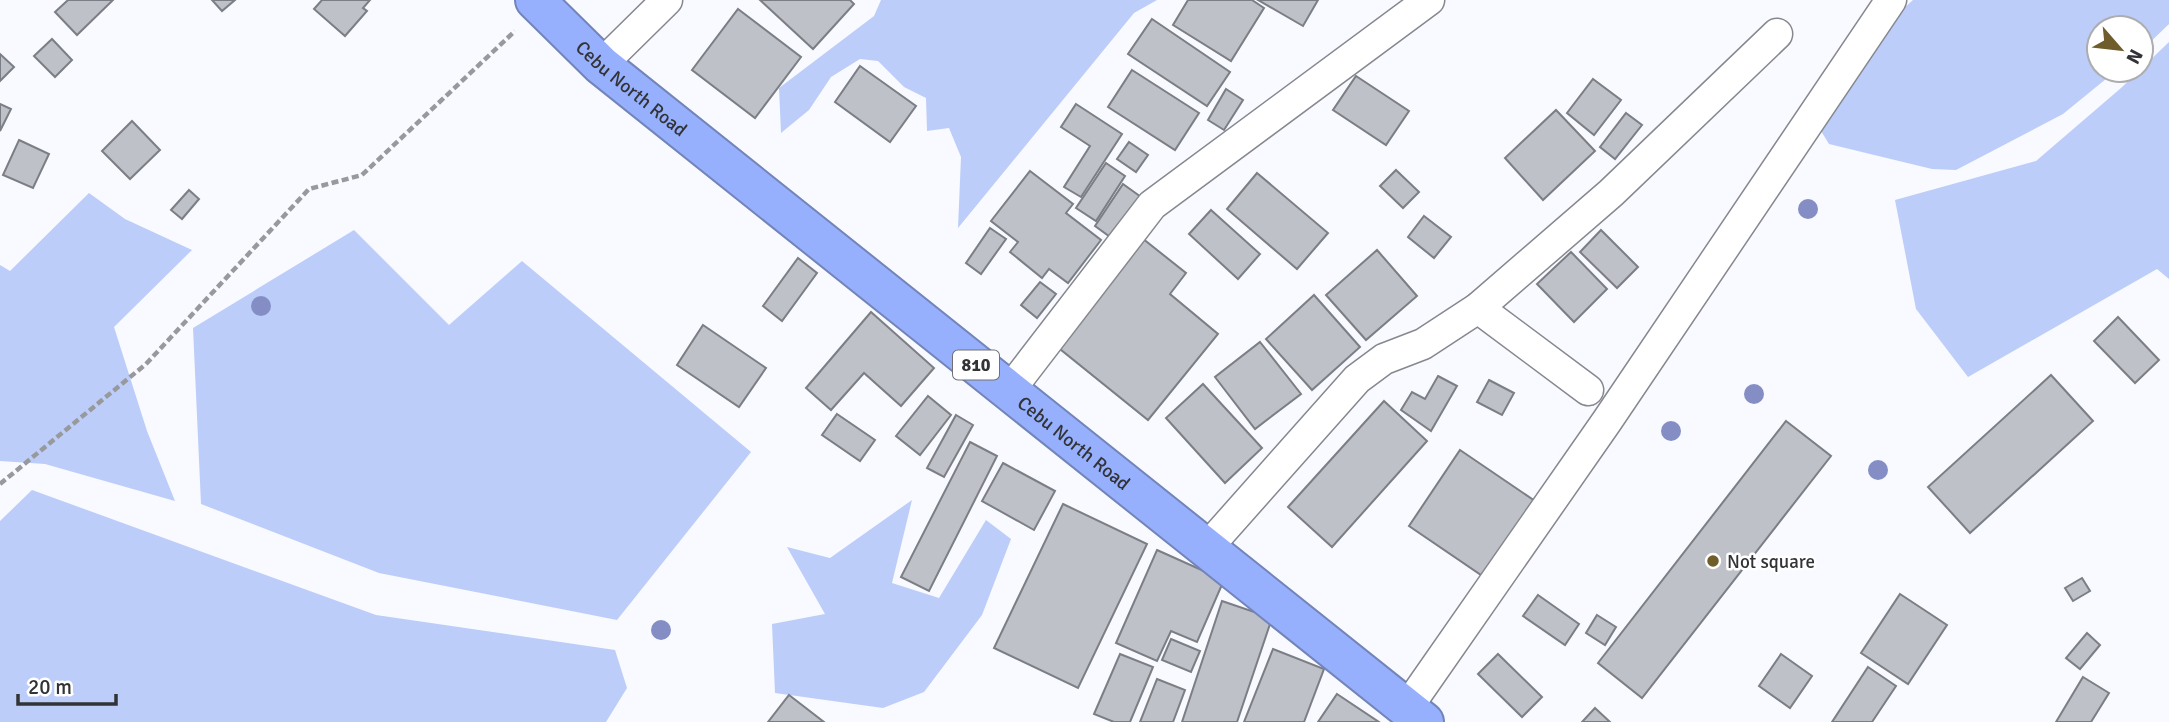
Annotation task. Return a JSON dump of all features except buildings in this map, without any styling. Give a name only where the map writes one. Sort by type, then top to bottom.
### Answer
[{"type":"highway","name":"Cebu North Road","points":[[538,3],[601,65],[1415,715]]},
{"type":"street","points":[[601,65],[667,0]]},
{"type":"street","points":[[1009,391],[1152,205],[1429,0]]},
{"type":"street","points":[[1415,715],[1607,421],[1891,0]]},
{"type":"street","points":[[1206,549],[1357,379],[1384,359],[1423,344],[1478,308],[1611,192],[1777,34]]},
{"type":"street","points":[[1478,308],[1588,390]]},
{"type":"path","points":[[0,484],[146,364],[309,189],[362,175],[538,3]]},
{"type":"shaded area","points":[[881,0],[1157,0],[1134,13],[958,228],[961,157],[949,128],[927,131],[926,98],[904,87],[878,61],[860,59],[831,77],[809,110],[781,133],[779,88],[874,16]]},
{"type":"shaded area","points":[[1913,0],[2169,0],[2169,24],[2155,38],[2155,14],[2085,14],[2085,84],[2100,84],[2063,114],[1956,170],[1932,169],[1829,144],[1813,118],[1894,17]]},
{"type":"shaded area","points":[[2169,42],[2169,279],[2157,269],[1968,377],[1916,309],[1895,200],[2036,161],[2125,84],[2155,84],[2155,55]]},
{"type":"shaded area","points":[[89,193],[125,219],[192,250],[114,327],[147,431],[175,501],[45,464],[0,461],[0,265],[10,271]]},
{"type":"shaded area","points":[[354,230],[449,325],[522,261],[751,452],[617,620],[379,573],[201,504],[193,328]]},
{"type":"shaded area","points":[[32,490],[376,615],[615,650],[627,688],[606,722],[0,722],[0,521]]},
{"type":"shaded area","points":[[912,500],[892,583],[939,598],[986,520],[1011,539],[982,615],[924,692],[883,708],[775,693],[772,624],[825,614],[787,547],[830,558]]},
{"type":"place","name":"Not square","points":[[1713,561]]}]
